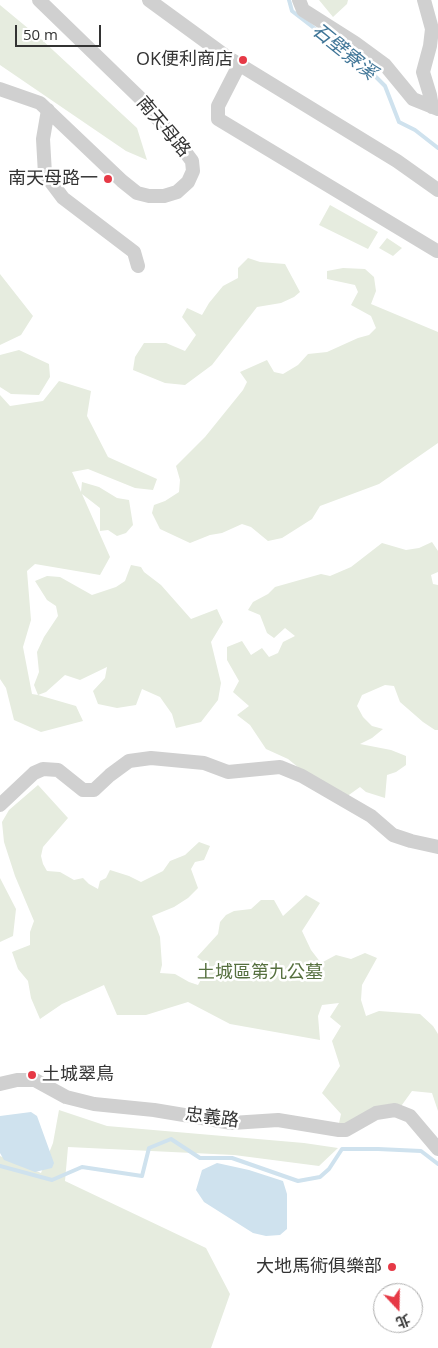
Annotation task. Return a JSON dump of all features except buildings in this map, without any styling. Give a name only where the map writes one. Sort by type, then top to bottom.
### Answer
[{"type":"street","name":"南天母路","points":[[0,89],[40,103],[137,193],[149,196],[164,196],[177,192],[188,182],[192,171],[192,161],[184,149],[140,98],[39,0]]},
{"type":"street","points":[[149,0],[239,65],[397,161],[438,190]]},
{"type":"street","points":[[299,0],[303,10],[386,65],[413,99],[435,108]]},
{"type":"street","points":[[424,0],[432,29],[430,46],[423,72],[435,108]]},
{"type":"street","points":[[239,65],[218,106],[218,119],[437,251]]},
{"type":"street","points":[[48,110],[43,139],[46,174],[64,198],[134,252],[138,266]]},
{"type":"street","points":[[0,805],[34,773],[43,768],[58,770],[83,790],[94,790],[129,761],[151,758],[204,763],[228,772],[280,767],[302,776],[371,816],[393,835],[438,847]]},
{"type":"street","name":"忠義路","points":[[0,1084],[17,1080],[35,1080],[66,1096],[94,1104],[164,1111],[232,1123],[278,1120],[346,1130],[376,1113],[395,1110],[410,1116],[438,1149]]},
{"type":"green space","points":[[319,0],[348,0],[347,4],[333,17]]},
{"type":"green space","points":[[0,5],[41,39],[137,128],[147,160],[126,151],[0,65]]},
{"type":"green space","points":[[330,205],[378,232],[368,249],[319,225]]},
{"type":"green space","points":[[387,238],[402,248],[393,256],[379,248]]},
{"type":"green space","points":[[248,258],[260,262],[285,264],[300,292],[281,303],[257,307],[212,365],[185,385],[165,383],[133,370],[135,357],[144,343],[166,343],[185,351],[196,335],[182,317],[187,308],[202,315],[223,286],[238,278],[238,268]]},
{"type":"green space","points":[[343,268],[365,269],[374,277],[376,291],[371,304],[438,332],[438,443],[379,484],[320,506],[312,519],[282,538],[268,541],[251,527],[242,524],[222,533],[210,535],[190,543],[160,529],[152,513],[154,505],[165,501],[179,492],[180,480],[176,466],[205,437],[243,390],[247,382],[240,372],[267,360],[274,372],[283,374],[298,365],[308,354],[327,352],[369,335],[376,328],[371,316],[351,305],[358,292],[355,285],[327,279],[327,271]]},
{"type":"green space","points":[[0,274],[33,316],[21,335],[0,345]]},
{"type":"green space","points":[[19,350],[49,364],[50,377],[39,395],[11,394],[0,387],[0,355]]},
{"type":"green space","points":[[59,381],[91,391],[87,416],[108,457],[157,479],[153,490],[135,488],[88,469],[72,472],[81,492],[82,482],[99,487],[117,498],[129,500],[133,525],[126,533],[117,536],[108,530],[100,531],[100,508],[82,494],[110,557],[100,575],[35,564],[27,571],[31,620],[23,647],[32,694],[76,706],[83,721],[41,732],[14,720],[6,688],[0,679],[0,395],[10,406],[43,401]]},
{"type":"green space","points":[[432,542],[438,551],[438,572],[431,575],[433,584],[438,585],[438,730],[423,722],[400,702],[394,686],[385,685],[362,695],[357,706],[363,717],[372,726],[383,729],[372,738],[360,744],[391,750],[406,756],[406,765],[396,772],[387,775],[385,798],[366,792],[360,787],[346,797],[309,776],[288,759],[266,749],[250,725],[237,715],[249,706],[233,692],[239,681],[227,660],[227,647],[242,641],[251,655],[262,648],[269,657],[278,653],[283,642],[295,636],[285,628],[274,638],[267,633],[260,615],[248,610],[253,602],[268,594],[275,587],[321,574],[330,576],[351,567],[382,543],[406,550],[419,548]]},
{"type":"green space","points":[[131,565],[141,567],[144,572],[161,585],[191,619],[217,609],[223,622],[211,642],[221,683],[218,700],[201,722],[176,728],[172,714],[160,697],[142,689],[136,705],[117,708],[98,704],[93,691],[105,678],[107,667],[80,680],[65,675],[46,692],[38,695],[34,685],[39,672],[37,652],[44,637],[58,616],[56,606],[47,600],[35,581],[47,576],[60,577],[92,595],[116,587],[125,581]]},
{"type":"green space","name":"土城區第九公墓","points":[[38,785],[68,818],[43,847],[41,856],[47,871],[60,872],[74,880],[83,878],[98,889],[100,881],[106,878],[110,870],[141,882],[163,871],[170,861],[185,855],[199,842],[210,846],[204,860],[195,862],[191,869],[198,888],[188,898],[174,907],[152,916],[160,937],[162,965],[160,973],[175,974],[198,985],[204,974],[205,963],[197,957],[218,934],[220,922],[226,915],[234,911],[251,909],[261,900],[274,900],[283,916],[306,895],[320,903],[302,931],[311,950],[321,963],[336,955],[351,959],[365,953],[377,958],[362,985],[361,1000],[366,1016],[379,1011],[420,1014],[433,1026],[438,1034],[438,1111],[432,1093],[412,1091],[399,1109],[338,1128],[341,1114],[322,1093],[340,1066],[332,1041],[341,1026],[330,1017],[339,1003],[322,1005],[318,1016],[320,1040],[230,1024],[188,1002],[146,1015],[117,1015],[104,985],[62,1004],[40,1019],[31,998],[28,981],[18,969],[12,952],[30,945],[30,932],[34,921],[15,876],[4,842],[2,822],[9,810]]},
{"type":"green space","points":[[0,878],[16,909],[13,936],[0,942]]},
{"type":"green space","points":[[59,1110],[107,1126],[304,1143],[338,1148],[319,1166],[234,1155],[68,1147],[65,1181],[206,1248],[230,1294],[211,1348],[0,1348],[0,1156],[41,1173],[53,1143]]},
{"type":"water","points":[[31,1112],[37,1116],[54,1163],[52,1168],[35,1172],[4,1160],[0,1153],[0,1116]]},
{"type":"water","points":[[217,1163],[249,1170],[283,1181],[287,1194],[287,1229],[280,1235],[266,1236],[253,1233],[204,1202],[196,1190],[202,1170]]},
{"type":"waterway","name":"石壁寮溪","points":[[289,0],[292,11],[371,72],[385,86],[399,122],[415,130],[438,148]]},
{"type":"waterway","points":[[0,1166],[52,1180],[82,1167],[142,1176],[149,1148],[171,1139],[200,1158],[232,1158],[298,1181],[320,1177],[329,1169],[342,1149],[421,1151],[438,1164]]},
{"type":"place","name":"OK便利商店","points":[[243,60]]},
{"type":"place","name":"南天母路一","points":[[108,179]]},
{"type":"place","name":"土城翠鳥","points":[[32,1075]]},
{"type":"place","name":"大地馬術俱樂部","points":[[392,1267]]}]
